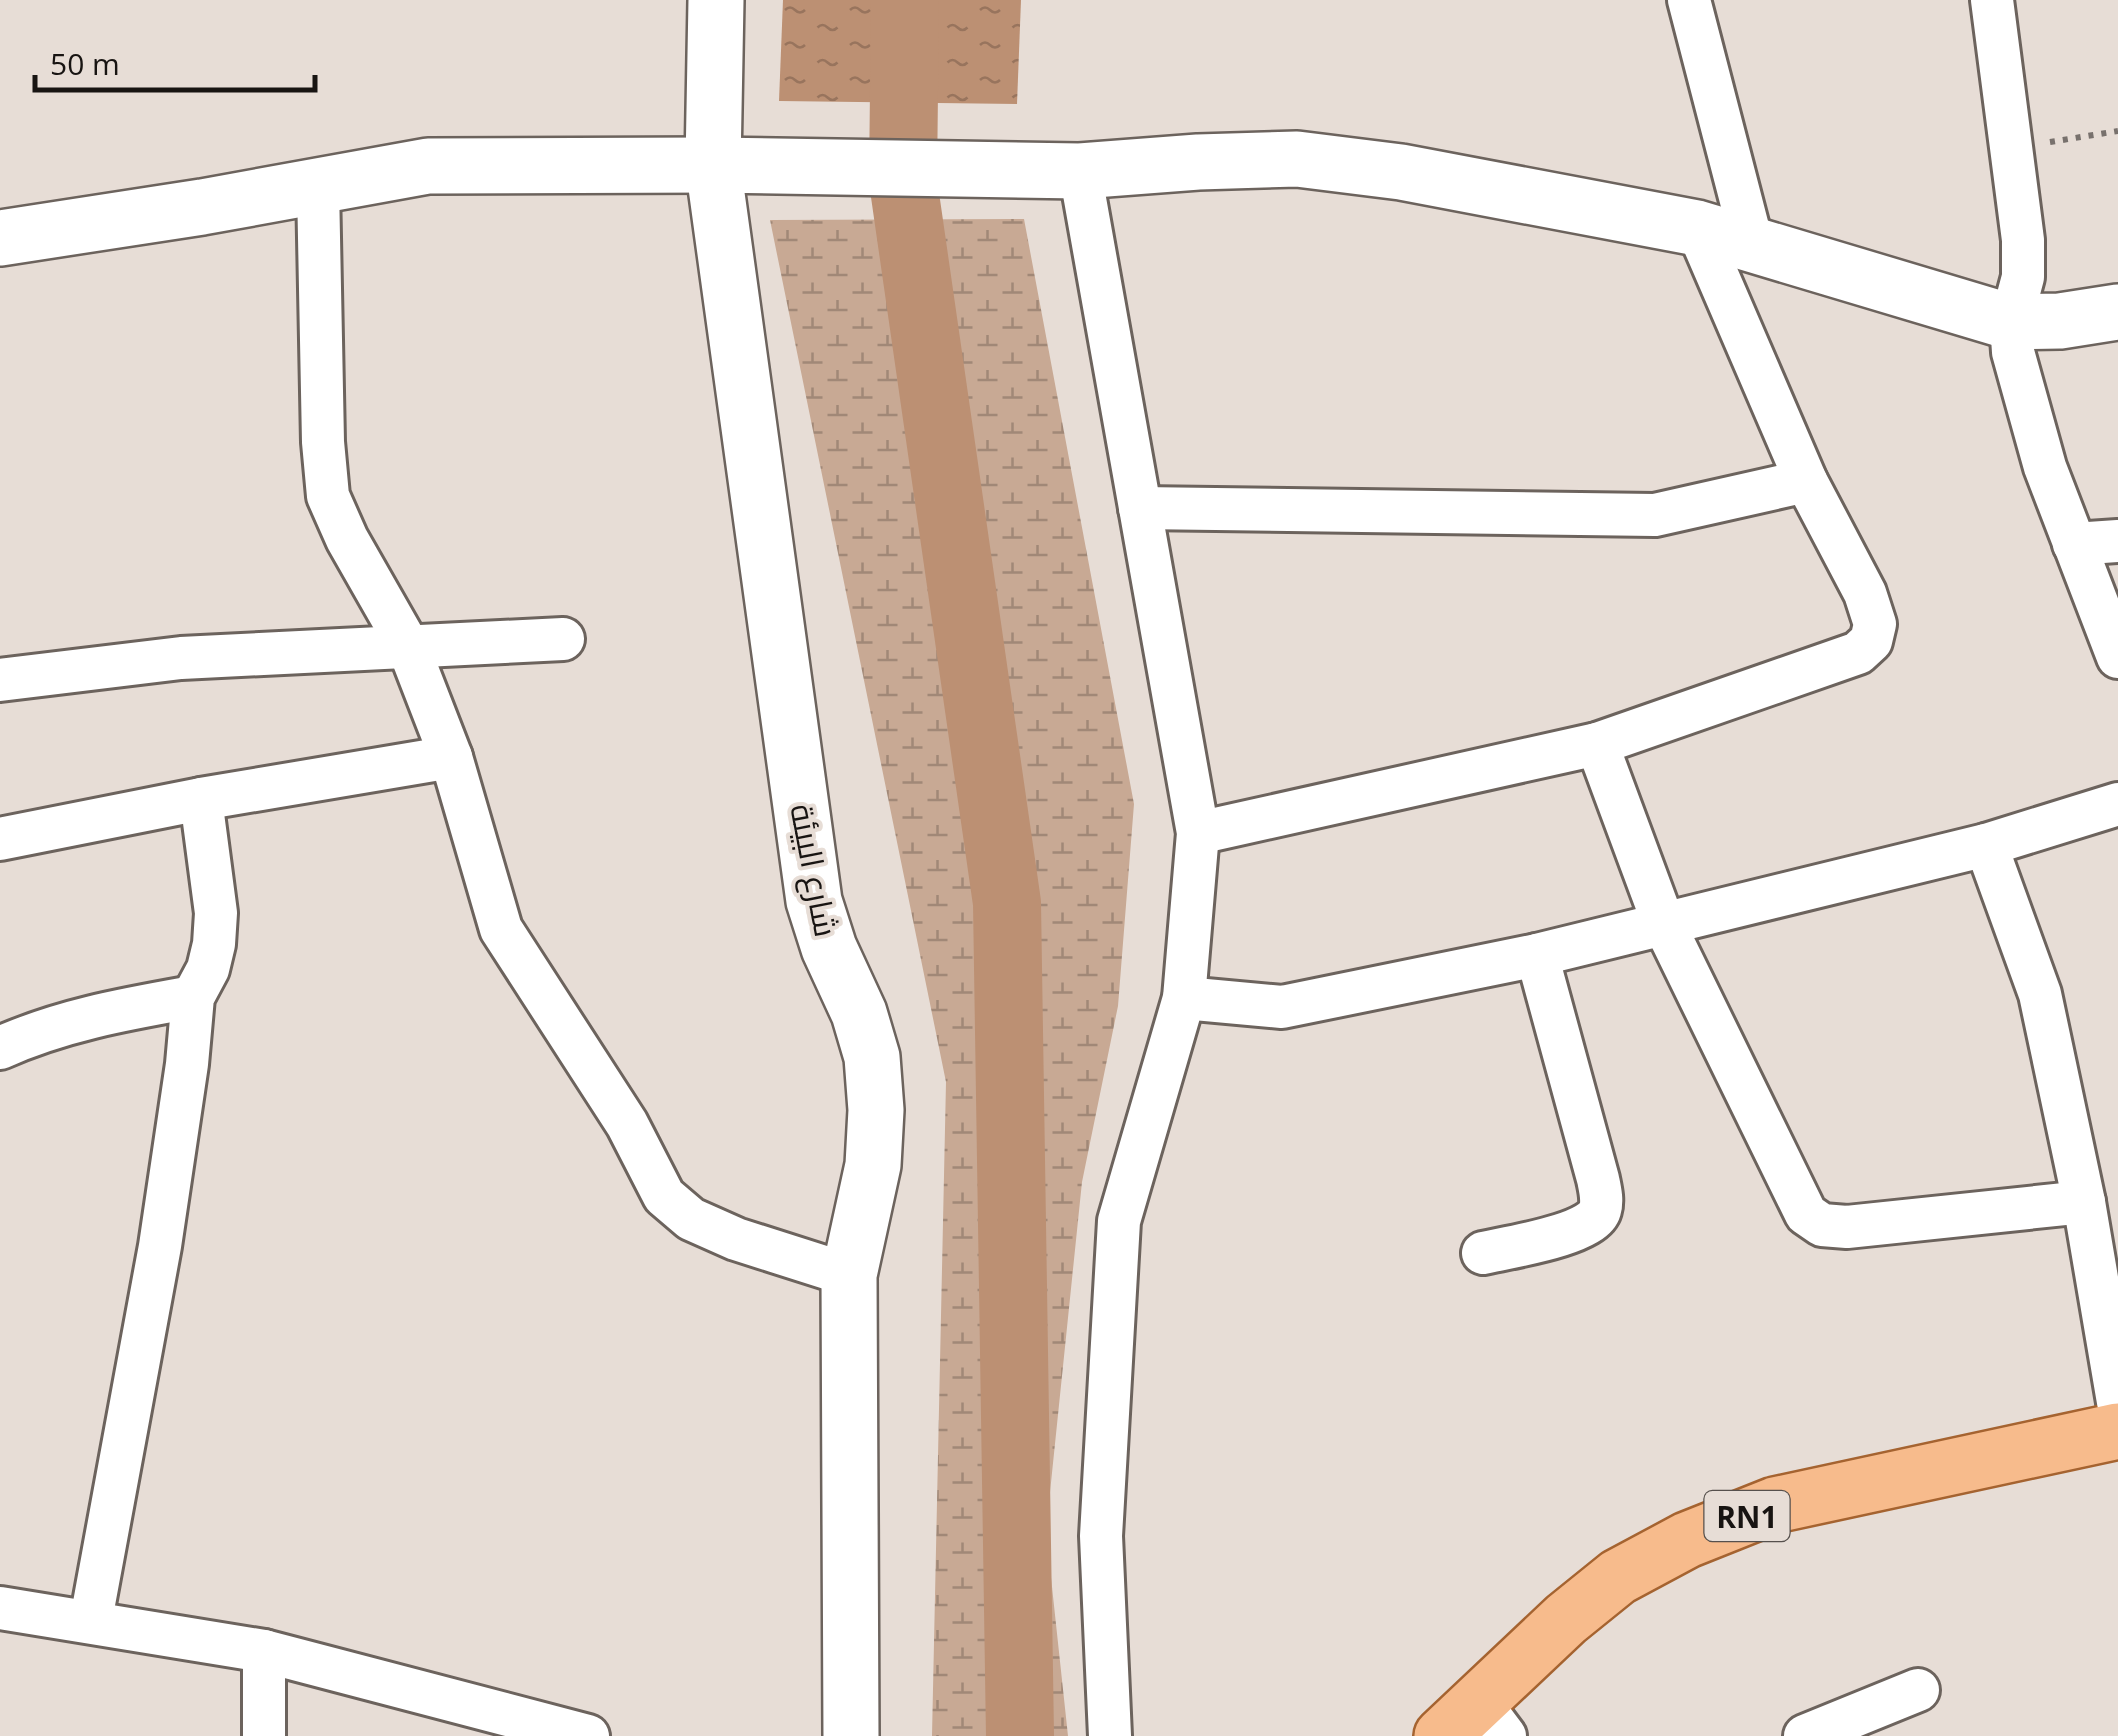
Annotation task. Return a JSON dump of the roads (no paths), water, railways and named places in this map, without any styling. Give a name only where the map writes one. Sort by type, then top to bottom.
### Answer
[{"type":"main road","name":"RN1","points":[[1475,1724],[1566,1619],[1618,1577],[1687,1540],[1774,1505],[2118,1430]]},
{"type":"street","name":"شارع البيئة","points":[[716,0],[713,166],[814,901],[829,948],[859,1013],[872,1057],[876,1110],[872,1164],[850,1276],[850,1736]]},
{"type":"street","points":[[1690,0],[1752,243]]},
{"type":"street","points":[[1992,0],[2023,240],[2023,277],[2011,322],[2014,352],[2045,467],[2118,658]]},
{"type":"street","points":[[0,238],[428,166],[1080,171],[1297,159],[1401,172],[1697,228],[2011,322],[2060,321],[2118,312]]},
{"type":"street","points":[[1080,171],[1198,833],[1184,998],[1119,1221],[1102,1536],[1110,1736]]},
{"type":"street","points":[[318,186],[323,442],[328,496],[346,539],[408,646],[451,757],[502,929],[626,1124],[664,1196],[691,1219],[736,1239],[850,1276]]},
{"type":"street","points":[[1198,833],[1598,744],[1858,653],[1870,641],[1875,624],[1865,593],[1806,481],[1697,228]]},
{"type":"street","points":[[1140,508],[1655,515],[1806,481]]},
{"type":"street","points":[[2074,544],[2118,541]]},
{"type":"street","points":[[0,680],[181,658],[563,638]]},
{"type":"street","points":[[1598,744],[1663,922],[1806,1214],[1822,1224],[1846,1227],[2084,1202]]},
{"type":"street","points":[[0,839],[201,799],[451,757]]},
{"type":"street","points":[[91,1620],[160,1246],[193,997],[208,969],[214,944],[216,914],[201,799]]},
{"type":"street","points":[[1184,998],[1282,1007],[1537,956],[1986,845],[2118,804]]},
{"type":"street","points":[[1986,845],[2040,994],[2084,1202],[2118,1402]]},
{"type":"street","points":[[1483,1253],[1590,1225],[1600,1213],[1598,1178],[1537,956]]},
{"type":"street","points":[[0,1048],[40,1030],[106,1012],[193,997]]},
{"type":"street","points":[[0,1608],[264,1651],[588,1736]]},
{"type":"street","points":[[264,1651],[264,1736]]},
{"type":"street","points":[[1805,1736],[1918,1690]]},
{"type":"water","points":[[783,0],[1021,0],[1017,104],[779,101]]},
{"type":"waterway","points":[[905,0],[903,181],[1007,903],[1020,1736]]}]
